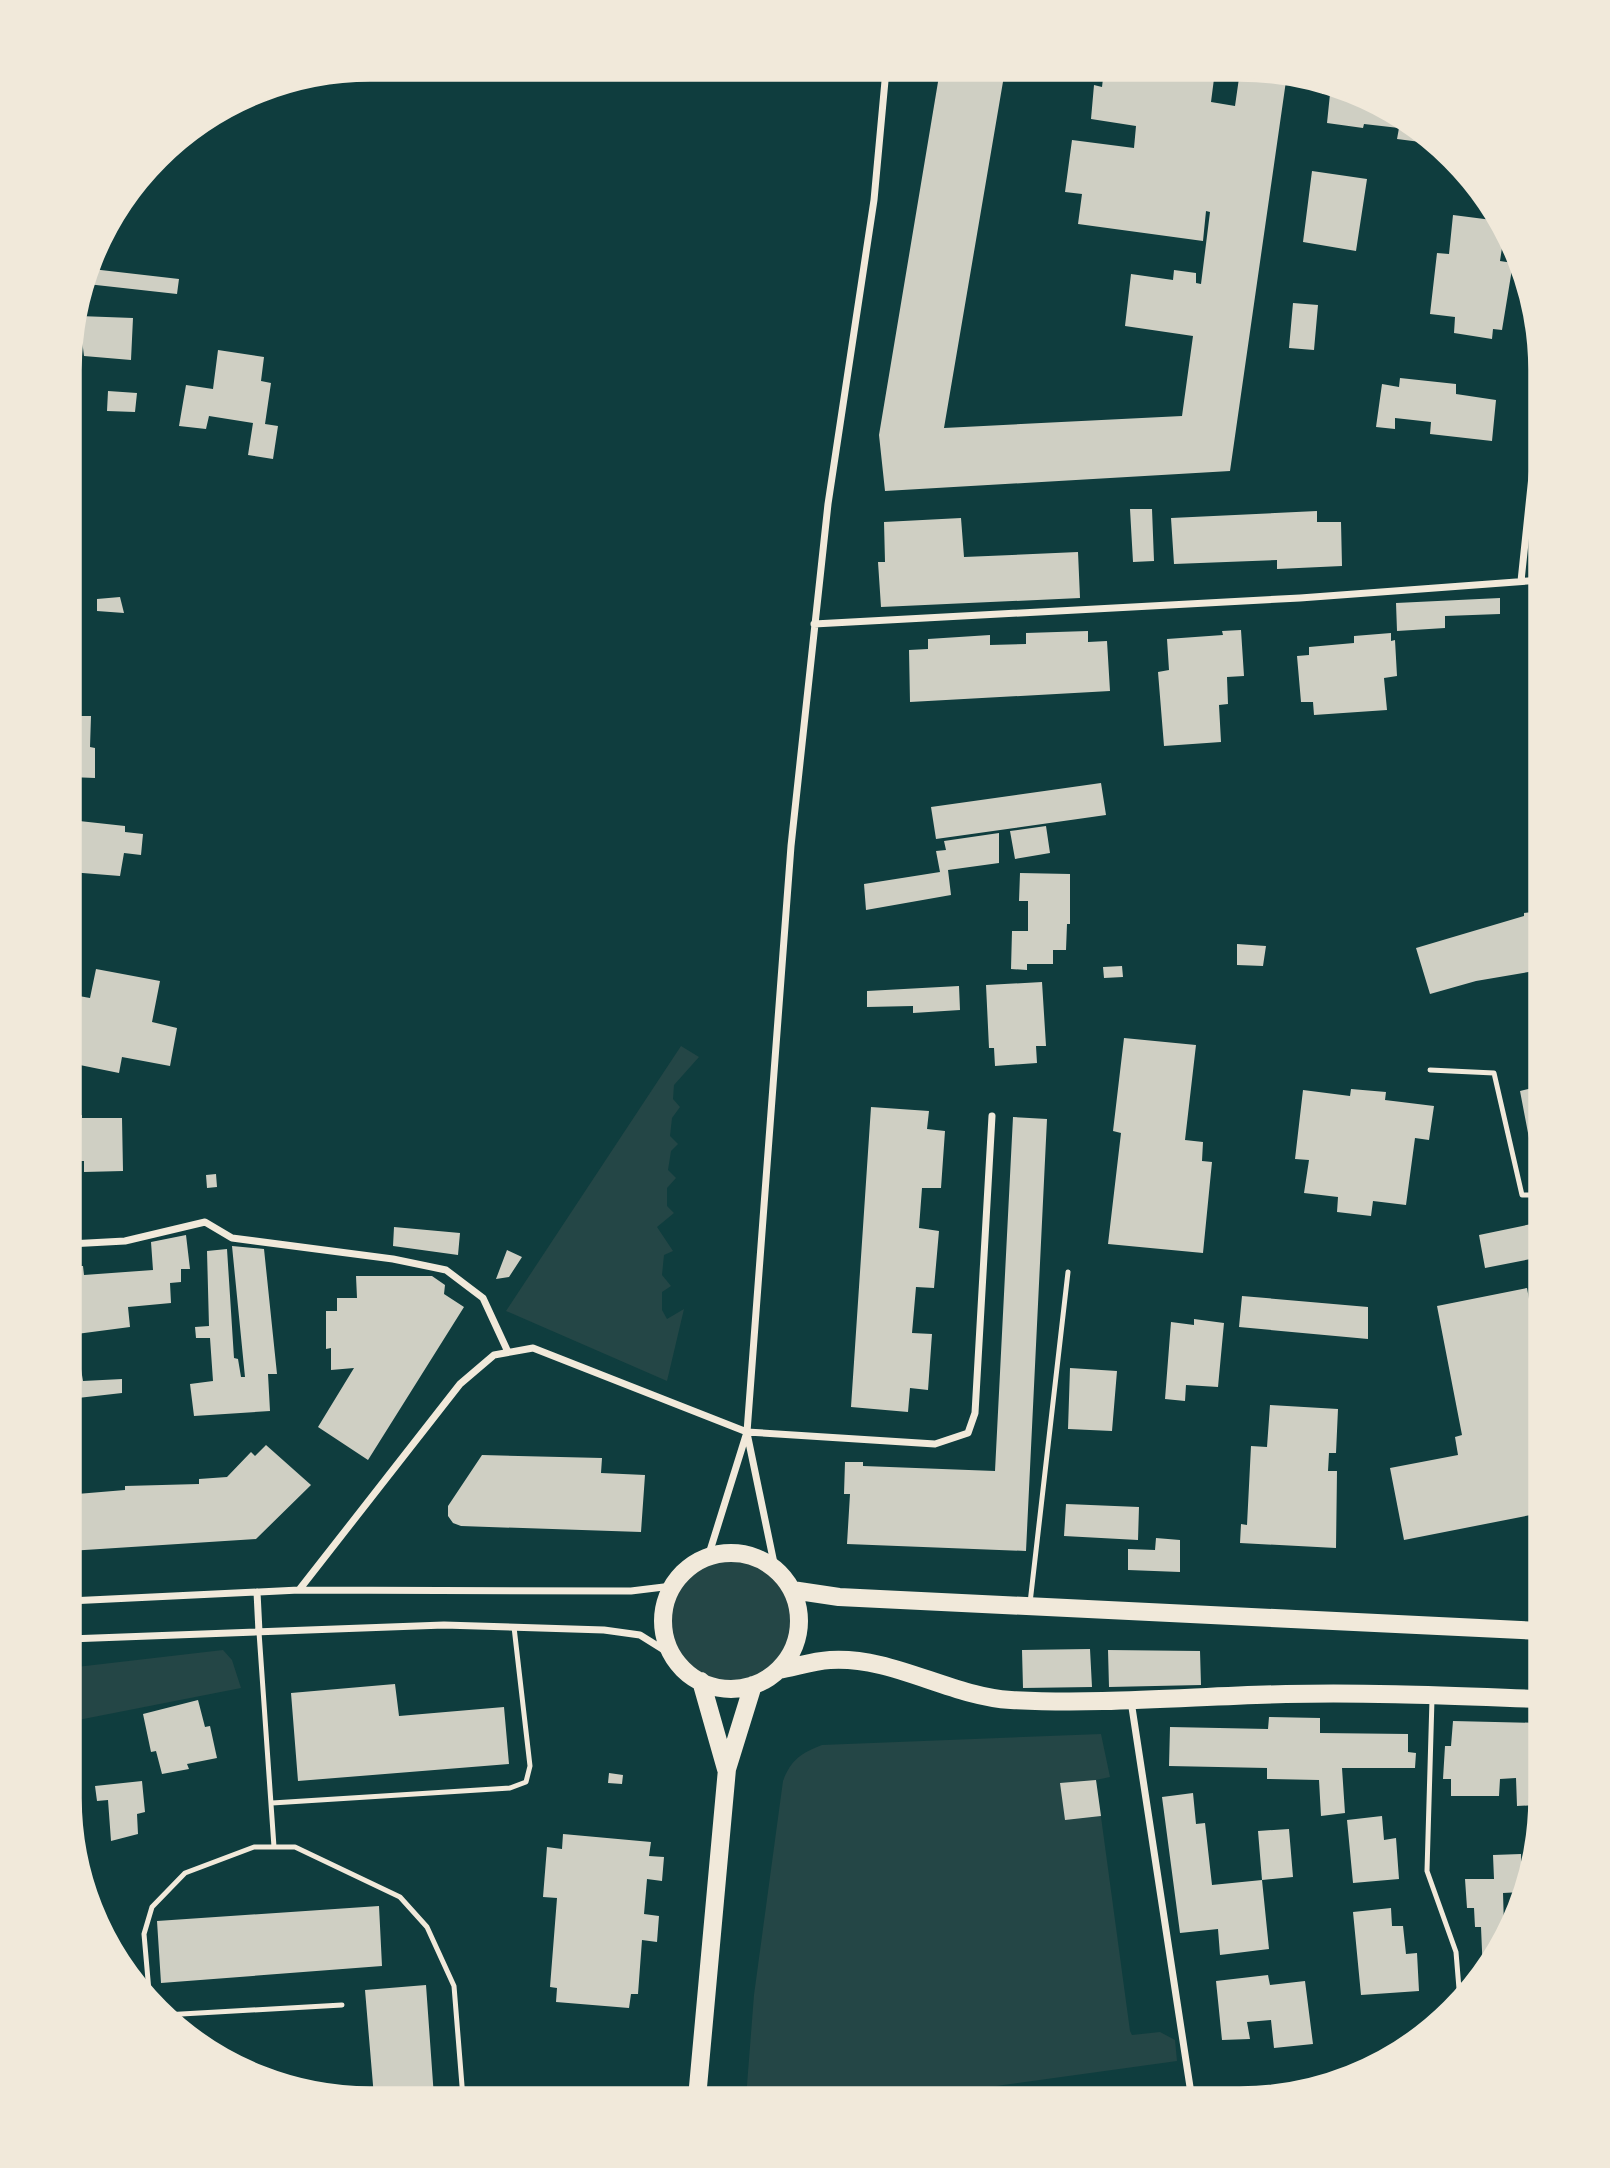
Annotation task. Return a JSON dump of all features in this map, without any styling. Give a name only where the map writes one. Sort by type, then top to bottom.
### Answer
[{"type":"main road","points":[[778,1670],[791,1653],[799,1633],[799,1611],[792,1590],[775,1568],[754,1557],[731,1553],[708,1557],[688,1568],[672,1586],[665,1603],[665,1638],[672,1655],[685,1670],[701,1681],[718,1687],[753,1685],[778,1670],[830,1660],[888,1668],[968,1693],[1009,1700],[1131,1700],[1287,1694],[1530,1699]]},
{"type":"main road","points":[[792,1590],[839,1597],[1530,1630]]},
{"type":"main road","points":[[701,1681],[727,1769]]},
{"type":"main road","points":[[698,2087],[727,1769],[753,1685]]},
{"type":"street","points":[[708,1557],[747,1432],[791,846],[828,504],[874,200],[885,80]]},
{"type":"street","points":[[1521,581],[1530,495]]},
{"type":"street","points":[[814,624],[1300,598],[1530,581]]},
{"type":"street","points":[[299,1590],[460,1384],[494,1355],[533,1348],[747,1432],[935,1444],[968,1433],[975,1413],[992,1116]]},
{"type":"street","points":[[80,1243],[125,1241],[205,1222],[232,1238],[393,1259],[446,1270],[483,1298],[508,1352]]},
{"type":"street","points":[[747,1432],[775,1568]]},
{"type":"street","points":[[80,1600],[299,1590],[631,1591],[672,1586]]},
{"type":"street","points":[[257,1592],[259,1632]]},
{"type":"street","points":[[80,1639],[444,1625],[604,1630],[640,1635],[672,1655]]},
{"type":"street","points":[[1131,1700],[1190,2087]]},
{"type":"lane","points":[[1430,1070],[1494,1073],[1522,1195],[1530,1195]]},
{"type":"lane","points":[[1030,1606],[1068,1272]]},
{"type":"lane","points":[[272,1803],[510,1788],[526,1782],[530,1766],[514,1627]]},
{"type":"lane","points":[[259,1632],[274,1847]]},
{"type":"lane","points":[[1432,1696],[1427,1871],[1456,1952],[1459,1988]]},
{"type":"lane","points":[[148,1984],[144,1934],[152,1907],[185,1873],[254,1847],[295,1847],[400,1897],[426,1927],[454,1986],[462,2087]]},
{"type":"lane","points":[[177,2014],[342,2005]]},
{"type":"shaded area","points":[[681,1046],[699,1057],[674,1085],[673,1099],[680,1107],[672,1118],[670,1136],[678,1144],[671,1151],[668,1170],[676,1178],[667,1188],[667,1206],[674,1213],[657,1227],[673,1251],[664,1255],[662,1275],[671,1286],[662,1292],[662,1310],[667,1319],[684,1309],[667,1381],[506,1311]]},
{"type":"shaded area","points":[[731,1553],[757,1559],[779,1573],[793,1595],[799,1621],[793,1647],[779,1669],[757,1683],[731,1689],[705,1683],[683,1669],[669,1647],[663,1621],[669,1595],[683,1573],[705,1559]]},
{"type":"shaded area","points":[[223,1650],[232,1660],[241,1688],[80,1720],[80,1667]]},
{"type":"shaded area","points":[[1101,1734],[1110,1777],[1096,1780],[1130,2031],[1132,2035],[1160,2032],[1175,2040],[1177,2061],[990,2087],[747,2087],[754,1995],[783,1781],[793,1762],[822,1745]]},
{"type":"building","points":[[938,80],[1003,80],[944,428],[1182,416],[1193,336],[1125,326],[1131,274],[1173,280],[1174,270],[1196,273],[1196,283],[1201,284],[1210,212],[1206,211],[1203,241],[1078,224],[1082,194],[1065,192],[1072,140],[1134,148],[1136,126],[1091,119],[1094,85],[1102,87],[1103,80],[1214,80],[1211,102],[1235,106],[1239,80],[1286,84],[1230,471],[885,491],[879,435]]},
{"type":"building","points":[[1330,95],[1385,119],[1401,129],[1418,142],[1397,139],[1399,128],[1364,124],[1363,128],[1327,123]]},
{"type":"building","points":[[1312,171],[1367,179],[1356,251],[1303,242]]},
{"type":"building","points":[[1453,215],[1488,219],[1502,247],[1500,261],[1508,262],[1512,271],[1502,330],[1493,329],[1492,339],[1454,333],[1455,317],[1430,314],[1437,253],[1449,254]]},
{"type":"building","points":[[99,270],[179,279],[177,294],[93,285]]},
{"type":"building","points":[[1293,303],[1318,305],[1314,350],[1289,348]]},
{"type":"building","points":[[86,316],[133,318],[131,360],[84,356],[82,341]]},
{"type":"building","points":[[218,350],[264,357],[261,381],[271,383],[265,424],[278,426],[273,459],[248,455],[253,423],[209,416],[206,429],[179,426],[186,385],[213,389]]},
{"type":"building","points":[[1400,378],[1456,384],[1456,394],[1496,400],[1492,441],[1430,434],[1431,422],[1395,418],[1395,429],[1376,427],[1382,384],[1399,387]]},
{"type":"building","points":[[108,391],[137,393],[135,412],[107,411]]},
{"type":"building","points":[[1130,509],[1152,509],[1154,561],[1133,562]]},
{"type":"building","points":[[1317,511],[1317,522],[1341,522],[1342,566],[1277,569],[1277,560],[1174,564],[1171,518]]},
{"type":"building","points":[[961,518],[964,557],[1078,552],[1080,598],[881,607],[878,562],[885,562],[884,522]]},
{"type":"building","points":[[120,597],[124,613],[97,611],[97,599]]},
{"type":"building","points":[[1500,598],[1500,614],[1445,616],[1445,628],[1397,631],[1396,603]]},
{"type":"building","points":[[1241,630],[1244,676],[1227,677],[1228,704],[1219,705],[1221,742],[1164,746],[1158,672],[1169,670],[1167,639],[1223,635],[1222,631]]},
{"type":"building","points":[[1088,631],[1088,642],[1107,641],[1110,691],[910,702],[909,650],[928,649],[928,639],[990,635],[990,645],[1026,644],[1026,633]]},
{"type":"building","points":[[1391,633],[1391,641],[1395,640],[1397,676],[1384,678],[1387,710],[1314,715],[1313,702],[1301,702],[1297,656],[1309,655],[1309,647],[1354,643],[1354,636]]},
{"type":"building","points":[[80,716],[91,716],[90,747],[95,748],[95,778],[80,777]]},
{"type":"building","points":[[1101,783],[1106,815],[936,839],[931,807]]},
{"type":"building","points":[[80,821],[125,826],[125,832],[143,834],[141,855],[124,853],[120,876],[80,873]]},
{"type":"building","points":[[1046,826],[1050,853],[1015,859],[1010,831]]},
{"type":"building","points":[[999,833],[999,863],[948,870],[951,895],[866,910],[864,884],[940,872],[936,851],[946,850],[944,841]]},
{"type":"building","points":[[1020,873],[1070,874],[1070,924],[1067,924],[1066,950],[1053,950],[1053,964],[1027,964],[1027,970],[1011,969],[1012,931],[1028,931],[1028,901],[1019,901]]},
{"type":"building","points":[[1530,912],[1530,972],[1476,981],[1430,994],[1416,948],[1524,916],[1524,913]]},
{"type":"building","points":[[1237,944],[1266,946],[1263,966],[1237,965]]},
{"type":"building","points":[[1122,966],[1123,977],[1104,978],[1103,967]]},
{"type":"building","points":[[96,969],[160,981],[152,1022],[177,1028],[170,1066],[122,1057],[119,1073],[80,1065],[80,996],[90,998]]},
{"type":"building","points":[[1042,982],[1046,1046],[1036,1046],[1037,1063],[995,1066],[994,1048],[989,1048],[986,985]]},
{"type":"building","points":[[959,986],[960,1010],[913,1013],[913,1006],[867,1007],[867,991]]},
{"type":"building","points":[[1124,1038],[1196,1045],[1185,1140],[1203,1142],[1202,1161],[1212,1162],[1203,1253],[1108,1244],[1121,1133],[1113,1131]]},
{"type":"building","points":[[1351,1089],[1386,1092],[1385,1100],[1434,1106],[1429,1140],[1415,1138],[1406,1205],[1373,1201],[1371,1216],[1337,1212],[1338,1197],[1304,1193],[1309,1160],[1295,1159],[1303,1090],[1350,1096]]},
{"type":"building","points":[[1530,1089],[1530,1143],[1520,1091]]},
{"type":"building","points":[[871,1107],[929,1111],[927,1129],[945,1131],[941,1188],[922,1188],[919,1228],[939,1231],[934,1288],[916,1287],[912,1333],[932,1334],[928,1390],[910,1388],[908,1412],[851,1407]]},
{"type":"building","points":[[80,1115],[82,1118],[122,1118],[123,1171],[84,1172],[84,1161],[80,1161]]},
{"type":"building","points":[[1013,1117],[1047,1119],[1026,1551],[847,1544],[850,1494],[844,1494],[845,1462],[863,1462],[863,1466],[995,1471]]},
{"type":"building","points":[[216,1174],[217,1187],[207,1188],[206,1175]]},
{"type":"building","points":[[1530,1224],[1530,1259],[1485,1268],[1479,1235]]},
{"type":"building","points":[[394,1227],[460,1233],[458,1255],[393,1246]]},
{"type":"building","points":[[186,1235],[190,1269],[181,1269],[181,1282],[170,1283],[171,1303],[128,1307],[130,1327],[80,1334],[80,1266],[83,1266],[84,1275],[153,1270],[151,1242]]},
{"type":"building","points":[[232,1246],[264,1249],[277,1374],[268,1374],[270,1411],[194,1416],[190,1384],[213,1381],[210,1338],[196,1338],[195,1327],[209,1326],[207,1251],[227,1249],[234,1358],[238,1359],[241,1377],[245,1377]]},
{"type":"building","points":[[507,1250],[522,1257],[509,1277],[496,1279]]},
{"type":"building","points":[[356,1276],[432,1276],[445,1285],[444,1294],[464,1307],[368,1460],[318,1427],[354,1368],[331,1370],[331,1348],[326,1349],[326,1311],[337,1311],[337,1298],[357,1298]]},
{"type":"building","points":[[1527,1288],[1530,1304],[1530,1515],[1404,1540],[1390,1468],[1458,1455],[1455,1437],[1462,1435],[1437,1306]]},
{"type":"building","points":[[1242,1296],[1368,1307],[1368,1339],[1239,1327]]},
{"type":"building","points":[[1194,1319],[1224,1323],[1218,1387],[1186,1385],[1185,1401],[1165,1399],[1171,1322],[1194,1325]]},
{"type":"building","points":[[80,1363],[83,1381],[122,1379],[122,1393],[80,1398]]},
{"type":"building","points":[[1070,1368],[1117,1371],[1112,1431],[1068,1429]]},
{"type":"building","points":[[1270,1405],[1338,1409],[1336,1453],[1329,1453],[1328,1471],[1337,1471],[1336,1548],[1240,1543],[1241,1524],[1247,1525],[1251,1446],[1267,1447]]},
{"type":"building","points":[[266,1445],[311,1485],[256,1539],[80,1550],[80,1494],[125,1490],[125,1486],[199,1484],[199,1479],[227,1477],[251,1452],[255,1456]]},
{"type":"building","points":[[482,1455],[602,1458],[601,1473],[645,1475],[641,1532],[461,1526],[453,1523],[448,1516],[448,1506]]},
{"type":"building","points":[[1066,1504],[1139,1507],[1138,1540],[1064,1536]]},
{"type":"building","points":[[1156,1538],[1180,1540],[1180,1572],[1128,1570],[1128,1549],[1155,1550]]},
{"type":"building","points":[[1090,1649],[1092,1687],[1023,1688],[1022,1650]]},
{"type":"building","points":[[1108,1650],[1200,1651],[1201,1685],[1109,1687]]},
{"type":"building","points":[[395,1684],[399,1716],[504,1707],[509,1764],[298,1781],[291,1693]]},
{"type":"building","points":[[198,1700],[205,1727],[210,1726],[217,1758],[187,1764],[189,1769],[162,1774],[156,1751],[151,1752],[143,1714]]},
{"type":"building","points":[[1269,1717],[1320,1718],[1320,1733],[1408,1734],[1408,1752],[1416,1753],[1415,1768],[1342,1768],[1345,1813],[1321,1816],[1319,1780],[1267,1779],[1267,1768],[1169,1766],[1170,1727],[1268,1729]]},
{"type":"building","points":[[1453,1721],[1530,1723],[1530,1805],[1517,1806],[1516,1778],[1500,1779],[1499,1796],[1451,1796],[1451,1779],[1443,1779],[1445,1746],[1451,1746]]},
{"type":"building","points":[[609,1773],[623,1775],[622,1784],[608,1783]]},
{"type":"building","points":[[1096,1780],[1101,1816],[1065,1820],[1060,1783]]},
{"type":"building","points":[[142,1781],[145,1812],[137,1814],[138,1834],[111,1841],[108,1800],[97,1801],[95,1786]]},
{"type":"building","points":[[1193,1793],[1196,1824],[1205,1823],[1212,1885],[1262,1880],[1269,1949],[1220,1955],[1218,1929],[1180,1933],[1162,1797]]},
{"type":"building","points":[[1382,1816],[1384,1840],[1396,1838],[1399,1879],[1353,1883],[1347,1820]]},
{"type":"building","points":[[1289,1829],[1293,1877],[1262,1880],[1258,1831]]},
{"type":"building","points":[[563,1834],[651,1842],[649,1856],[664,1857],[662,1881],[647,1879],[644,1914],[659,1916],[657,1942],[642,1940],[638,1994],[631,1994],[629,2008],[556,2002],[557,1988],[550,1987],[557,1898],[543,1897],[547,1847],[562,1849]]},
{"type":"building","points":[[1521,1854],[1521,1867],[1513,1892],[1503,1893],[1504,1917],[1482,1957],[1481,1927],[1475,1927],[1474,1908],[1467,1908],[1465,1879],[1494,1879],[1493,1855]]},
{"type":"building","points":[[379,1906],[382,1966],[161,1983],[157,1921]]},
{"type":"building","points":[[1391,1908],[1392,1926],[1403,1926],[1406,1954],[1417,1953],[1419,1991],[1361,1995],[1353,1912]]},
{"type":"building","points":[[1268,1975],[1270,1985],[1305,1981],[1313,2044],[1274,2048],[1271,2020],[1247,2022],[1250,2039],[1222,2040],[1216,1981]]},
{"type":"building","points":[[426,1985],[433,2087],[373,2087],[365,1990]]}]
